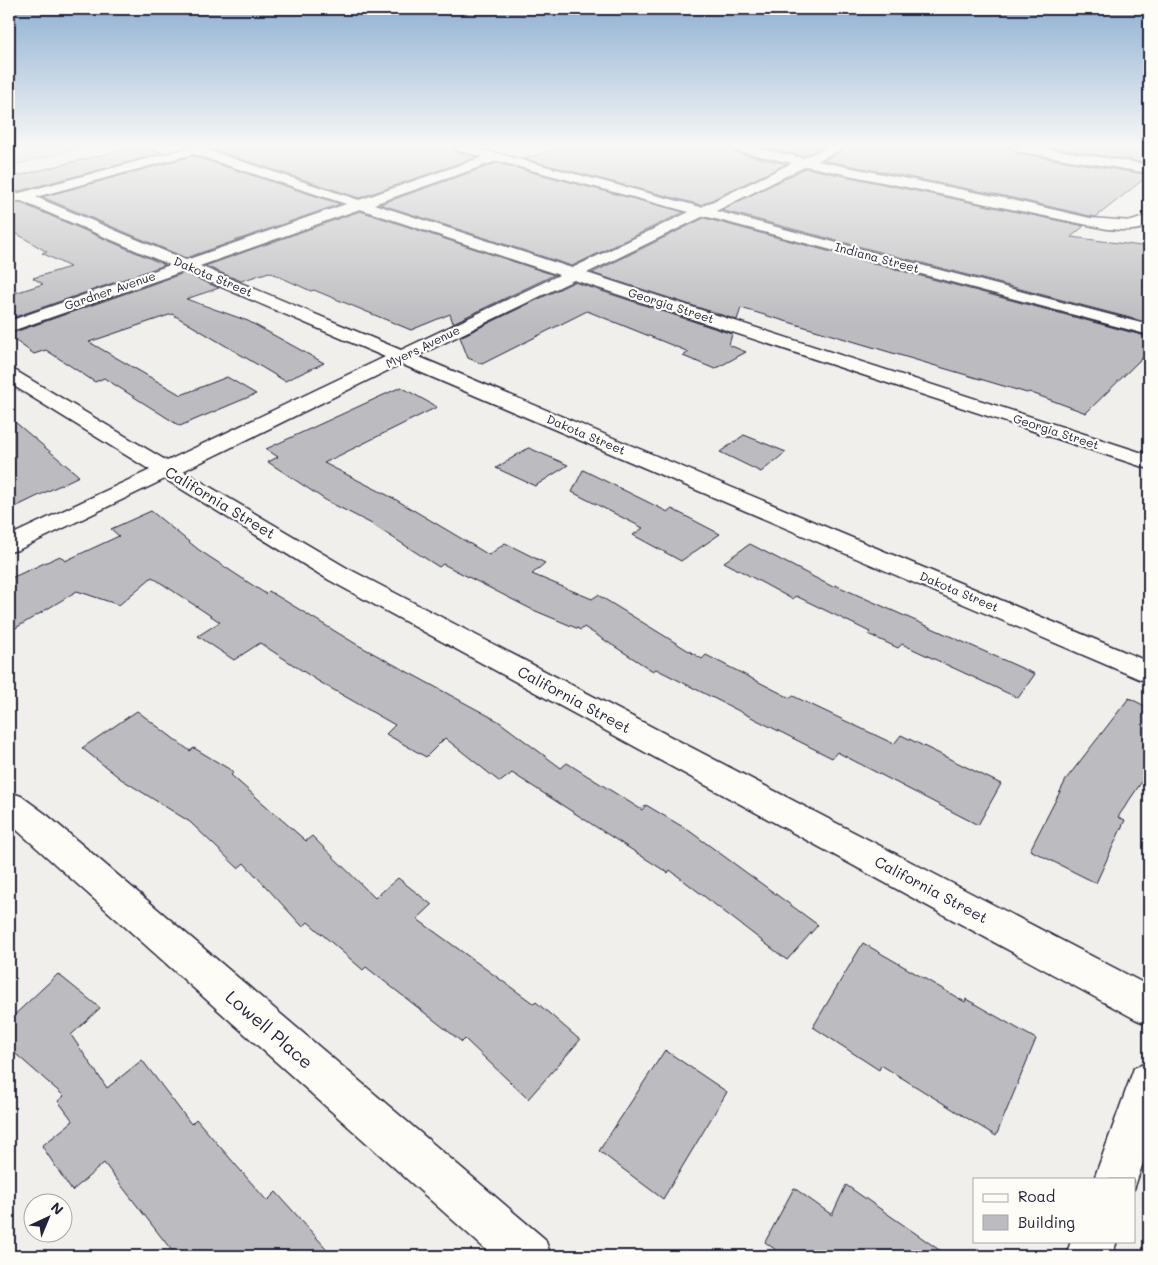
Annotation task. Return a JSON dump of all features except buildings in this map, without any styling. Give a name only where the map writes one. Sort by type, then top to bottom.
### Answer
[{"type":"street","name":"Dakota Street","points":[[34,206],[185,265],[1149,673]]},
{"type":"street","name":"Gardner Avenue","points":[[9,327],[353,206]]},
{"type":"street","name":"Georgia Street","points":[[365,206],[1149,462]]},
{"type":"street","name":"Indiana Street","points":[[683,206],[1149,330]]},
{"type":"street","name":"Myers Avenue","points":[[9,544],[402,357],[712,206]]},
{"type":"street","points":[[1020,206],[1096,222],[1127,226],[1147,222]]},
{"type":"street","name":"California Street","points":[[9,375],[338,574],[1149,1006]]},
{"type":"street","name":"Lowell Place","points":[[9,805],[35,825],[528,1256]]},
{"type":"street","points":[[1116,1178],[1149,1083]]},
{"type":"street","points":[[1089,1256],[1094,1242]]}]
